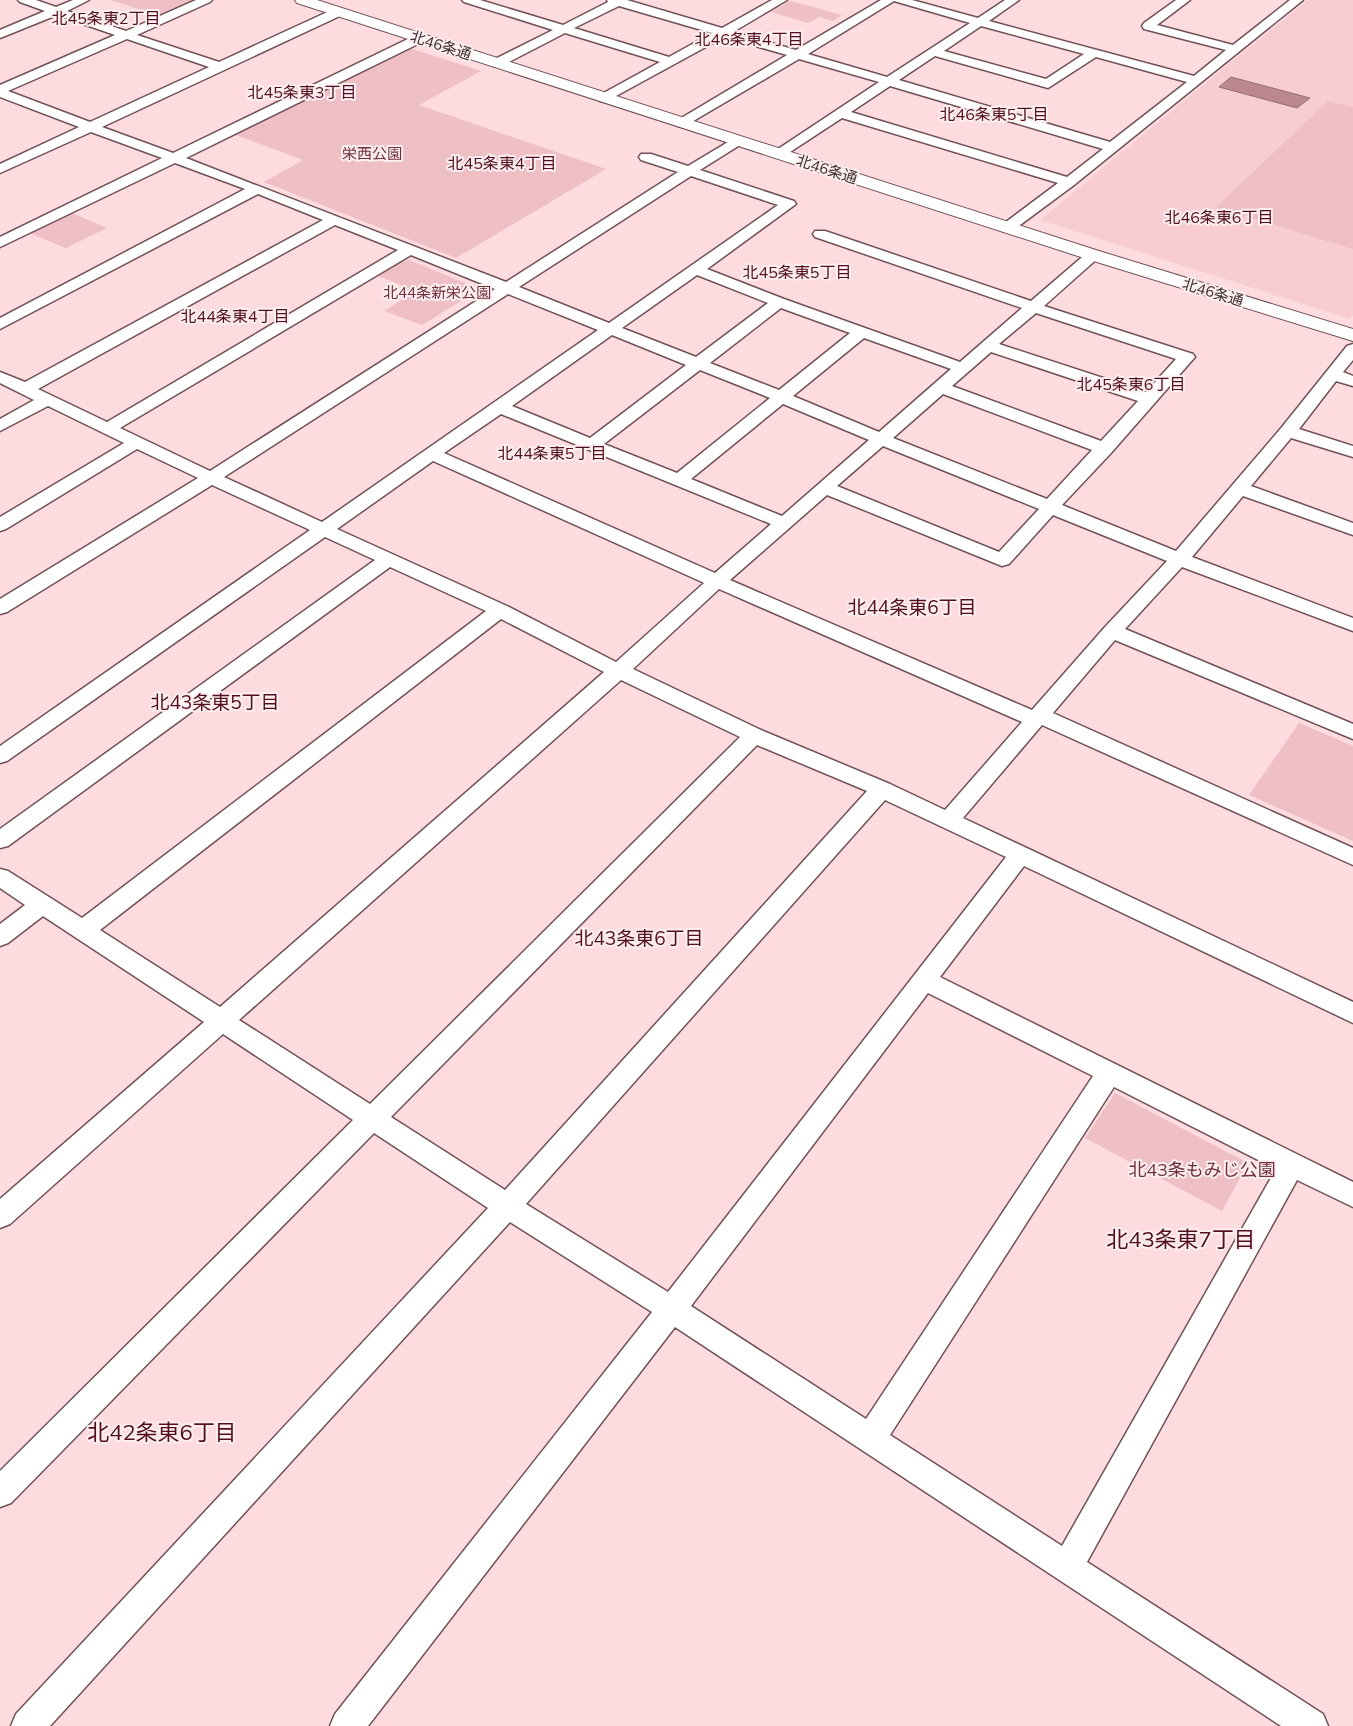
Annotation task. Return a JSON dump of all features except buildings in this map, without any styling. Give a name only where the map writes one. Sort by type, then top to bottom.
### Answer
[{"type":"street","points":[[24,0],[220,67]]},
{"type":"street","points":[[0,34],[82,0]]},
{"type":"street","points":[[0,92],[206,0]]},
{"type":"street","name":"北46条通","points":[[302,0],[1007,228],[1353,335]]},
{"type":"street","points":[[468,0],[669,61]]},
{"type":"street","points":[[497,63],[618,0],[1112,146]]},
{"type":"street","points":[[753,0],[776,3]]},
{"type":"street","points":[[684,123],[889,0]]},
{"type":"street","points":[[899,0],[1194,80]]},
{"type":"street","points":[[779,153],[1013,0]]},
{"type":"street","points":[[1184,0],[1148,26],[1236,49]]},
{"type":"street","points":[[1007,228],[1069,182],[1194,80],[1297,0]]},
{"type":"street","points":[[605,98],[776,3]]},
{"type":"street","points":[[0,169],[338,12]]},
{"type":"street","points":[[0,243],[420,38]]},
{"type":"street","points":[[934,52],[1048,84],[1094,54]]},
{"type":"street","points":[[0,92],[256,189],[782,397],[882,440],[1179,559],[1353,625]]},
{"type":"street","points":[[841,113],[1069,182]]},
{"type":"street","points":[[0,608],[211,478],[738,140]]},
{"type":"street","points":[[0,756],[789,204],[646,156]]},
{"type":"street","points":[[0,324],[256,189]]},
{"type":"street","points":[[25,389],[334,220]]},
{"type":"street","points":[[820,234],[1033,307],[1187,357],[1002,560],[825,488]]},
{"type":"street","points":[[108,428],[408,250]]},
{"type":"street","points":[[0,1216],[619,671],[717,581],[942,388],[1093,255]]},
{"type":"street","points":[[697,270],[779,302],[963,368]]},
{"type":"street","points":[[591,445],[779,302]]},
{"type":"street","points":[[679,480],[862,331]]},
{"type":"street","points":[[988,346],[1150,399]]},
{"type":"street","points":[[949,820],[1112,631],[1179,559],[1288,431],[1353,348]]},
{"type":"street","points":[[1332,374],[1353,381]]},
{"type":"street","points":[[0,377],[211,478],[500,610],[619,671],[754,735],[882,789],[949,820],[1353,1013]]},
{"type":"street","points":[[942,388],[1104,449]]},
{"type":"street","points":[[0,426],[48,399]]},
{"type":"street","points":[[499,407],[784,523]]},
{"type":"street","points":[[1288,431],[1353,452]]},
{"type":"street","points":[[0,525],[137,442]]},
{"type":"street","points":[[431,454],[717,581],[1038,718],[1353,857]]},
{"type":"street","points":[[1239,488],[1353,529]]},
{"type":"street","points":[[0,840],[388,559]]},
{"type":"street","points":[[83,930],[500,610]]},
{"type":"street","points":[[1112,631],[1353,732]]},
{"type":"street","points":[[0,1492],[754,735]]},
{"type":"street","points":[[28,1726],[508,1206],[882,789]]},
{"type":"street","points":[[347,1726],[1020,855]]},
{"type":"street","points":[[0,876],[508,1206],[671,1309],[870,1440],[1068,1566],[1311,1726]]},
{"type":"street","points":[[0,937],[43,904]]},
{"type":"street","points":[[924,980],[1353,1195]]},
{"type":"street","points":[[870,1440],[1109,1073]]},
{"type":"street","points":[[1068,1566],[1292,1165]]},
{"type":"shaded area","points":[[1308,0],[1353,0],[1353,315],[1350,319],[1040,220],[1226,66]]},
{"type":"shaded area","points":[[1231,77],[1310,98],[1297,108],[1219,87]]},
{"type":"green space","points":[[111,0],[197,0],[159,16]]},
{"type":"green space","points":[[791,1],[842,15],[833,21],[819,17],[808,23],[771,12]]},
{"type":"green space","name":"栄西公園","points":[[406,49],[412,49],[481,71],[419,105],[606,169],[456,258],[264,182],[303,160],[233,134]]},
{"type":"green space","points":[[1328,101],[1353,107],[1353,249],[1216,207]]},
{"type":"green space","points":[[70,212],[107,228],[66,248],[29,233]]},
{"type":"green space","name":"北44条新栄公園","points":[[409,260],[472,286],[474,293],[422,325],[384,311],[416,291],[376,275],[400,262]]},
{"type":"green space","points":[[1299,723],[1353,746],[1353,841],[1249,795]]},
{"type":"green space","name":"北43条もみじ公園","points":[[1115,1093],[1248,1163],[1222,1211],[1085,1138]]},
{"type":"district","name":"北45条東2丁目","points":[[106,18]]},
{"type":"district","name":"北46条東4丁目","points":[[749,39]]},
{"type":"district","name":"北45条東3丁目","points":[[302,92]]},
{"type":"district","name":"北46条東5丁目","points":[[994,114]]},
{"type":"district","name":"北45条東4丁目","points":[[502,163]]},
{"type":"district","name":"北46条東6丁目","points":[[1219,217]]},
{"type":"district","name":"北45条東5丁目","points":[[797,272]]},
{"type":"district","name":"北44条東4丁目","points":[[235,316]]},
{"type":"district","name":"北45条東6丁目","points":[[1131,384]]},
{"type":"district","name":"北44条東5丁目","points":[[552,453]]},
{"type":"district","name":"北44条東6丁目","points":[[912,607]]},
{"type":"district","name":"北43条東5丁目","points":[[215,702]]},
{"type":"district","name":"北43条東6丁目","points":[[639,938]]},
{"type":"district","name":"北43条東7丁目","points":[[1181,1239]]},
{"type":"district","name":"北42条東6丁目","points":[[162,1432]]}]
